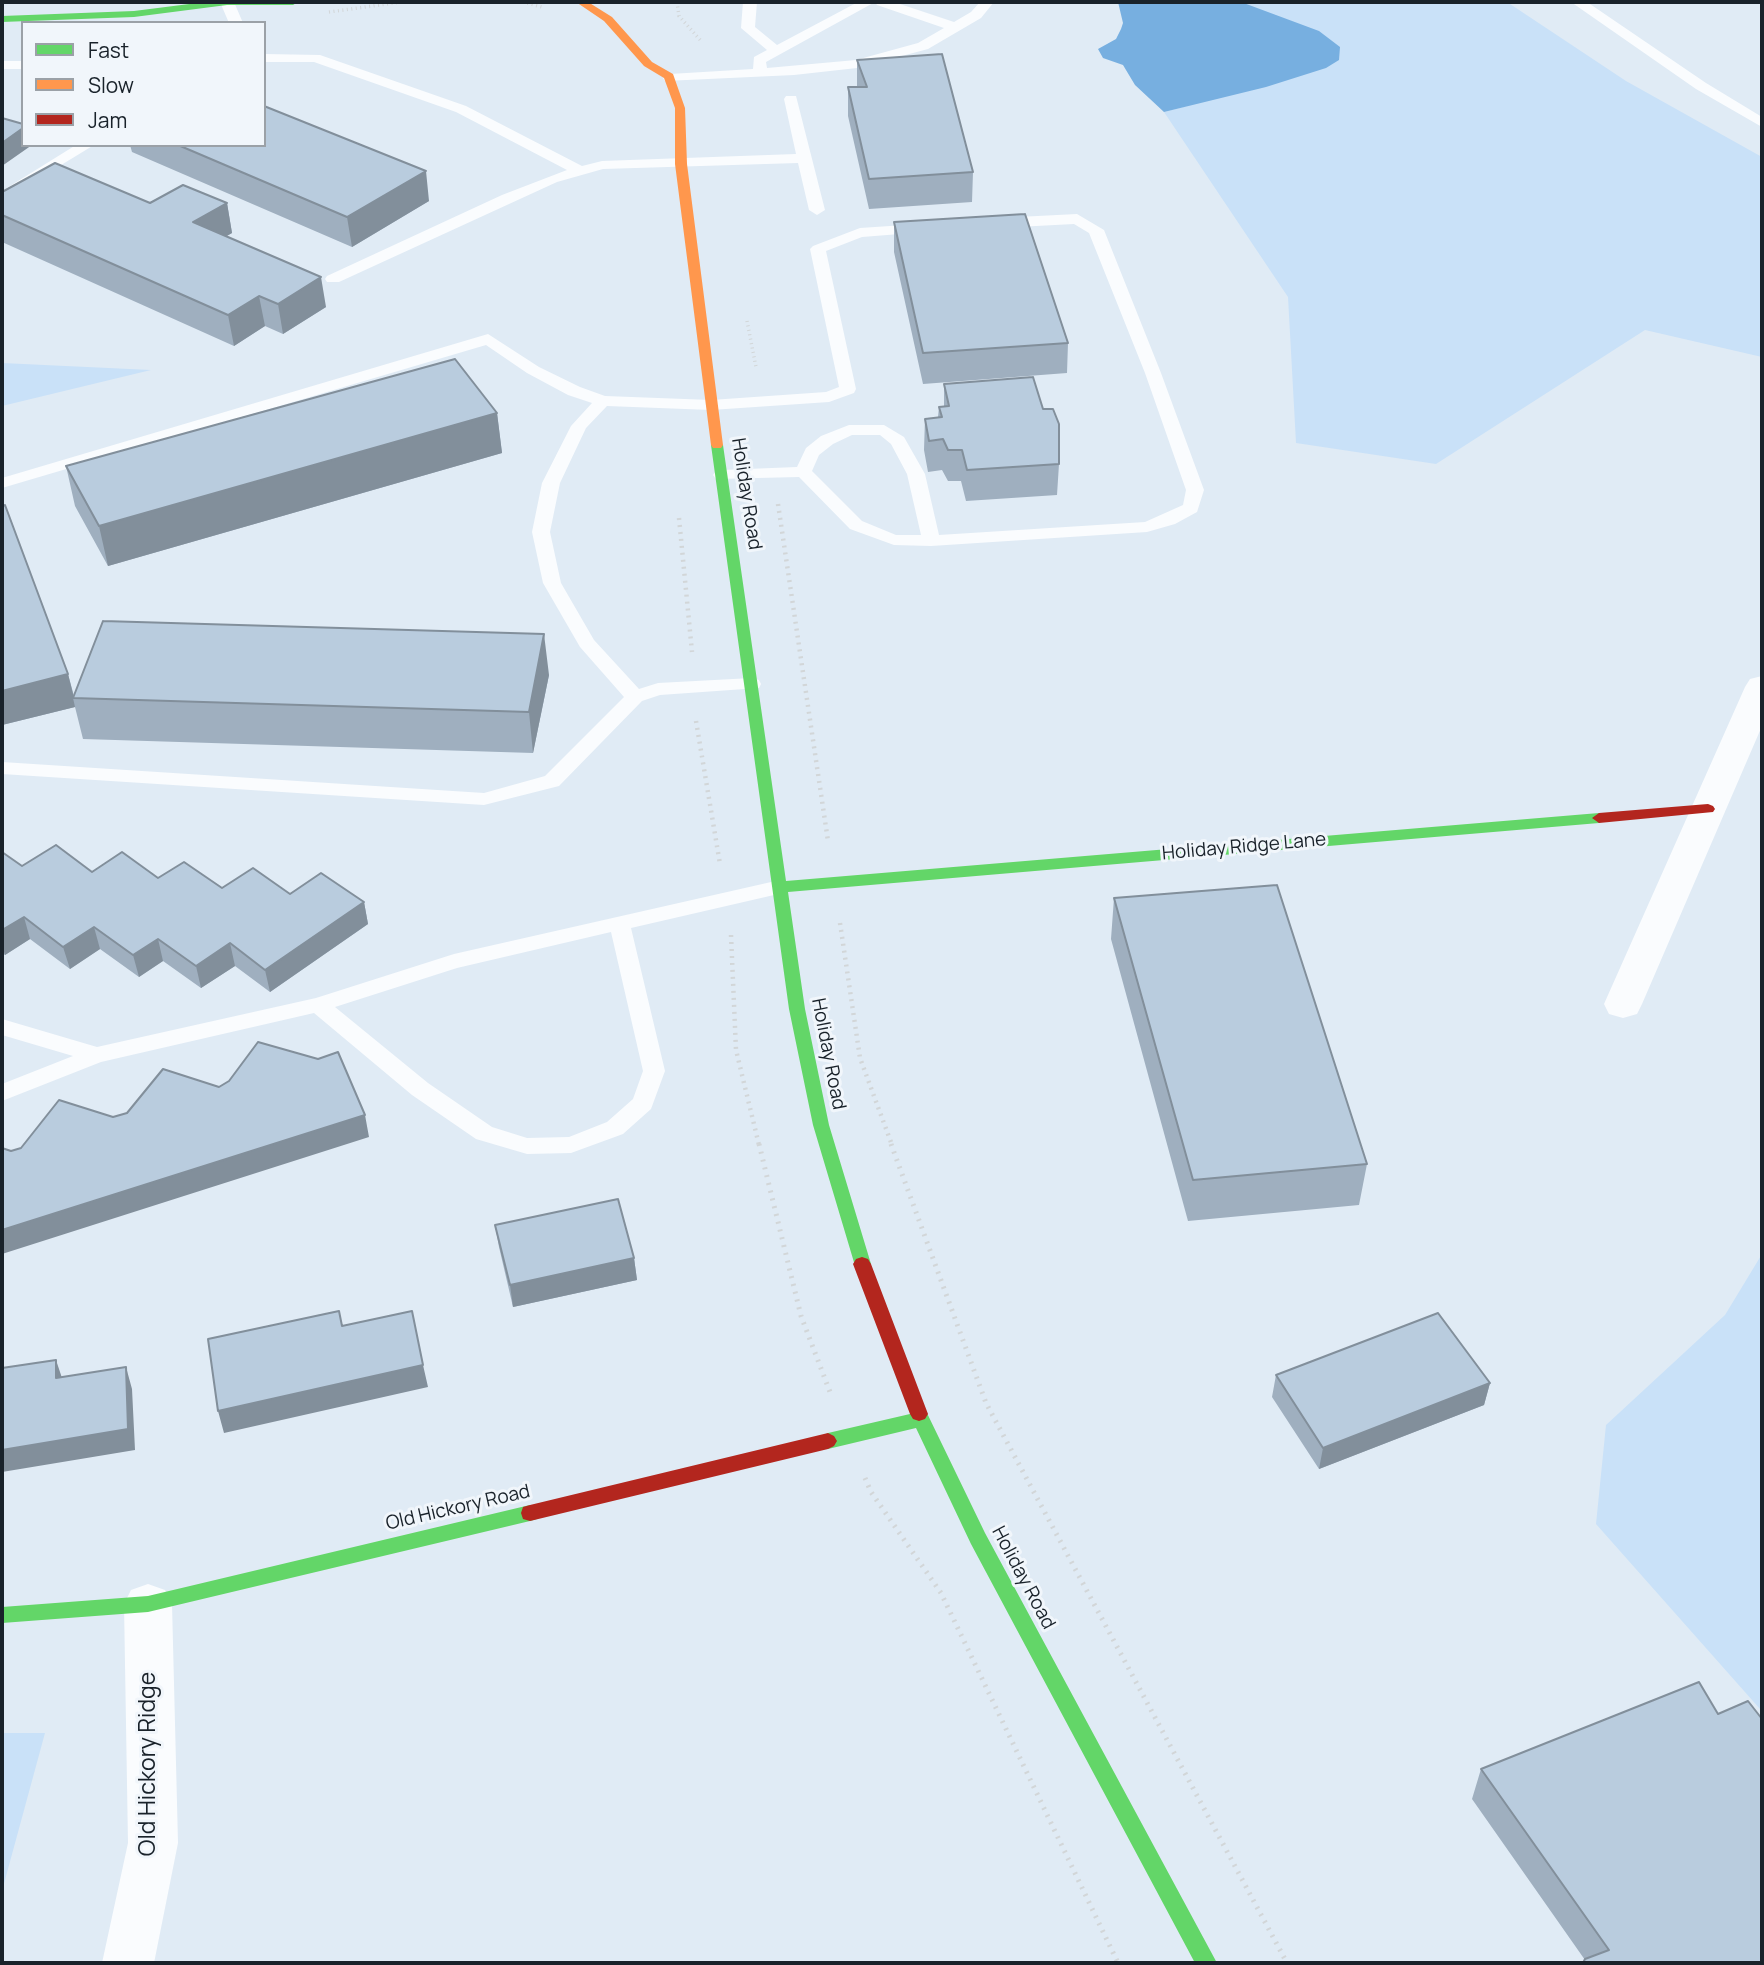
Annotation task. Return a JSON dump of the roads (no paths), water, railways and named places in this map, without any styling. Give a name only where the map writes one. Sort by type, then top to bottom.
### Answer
[{"type":"street","points":[[2,19],[134,14],[228,2],[293,2]]},
{"type":"street","points":[[581,2],[608,19],[648,64],[671,72]]},
{"type":"street","name":"Holiday Road","points":[[671,72],[680,108],[681,164],[711,405],[797,1009],[821,1125],[857,1250],[921,1419],[978,1538],[1206,1963]]},
{"type":"street","points":[[1623,1003],[1762,687]]},
{"type":"street","name":"Holiday Ridge Lane","points":[[780,887],[834,880],[1708,809]]},
{"type":"street","name":"Old Hickory Road","points":[[2,1615],[148,1604],[921,1419]]},
{"type":"street","name":"Old Hickory Ridge","points":[[128,1963],[153,1843],[148,1604]]},
{"type":"lane","points":[[228,2],[235,21]]},
{"type":"lane","points":[[750,2],[748,28],[778,52]]},
{"type":"lane","points":[[761,72],[758,60],[778,52],[868,2]]},
{"type":"lane","points":[[882,2],[957,28]]},
{"type":"lane","points":[[671,72],[761,72],[857,64],[923,46],[976,15],[987,2]]},
{"type":"lane","points":[[1578,2],[1701,86],[1762,123]]},
{"type":"lane","points":[[266,58],[315,58],[461,109],[580,171]]},
{"type":"lane","points":[[2,65],[21,65]]},
{"type":"lane","points":[[791,99],[817,210]]},
{"type":"lane","points":[[2,197],[84,147]]},
{"type":"lane","points":[[333,279],[507,198],[552,179],[602,165],[804,158]]},
{"type":"lane","points":[[722,475],[803,472],[856,525],[894,540],[931,541],[1147,527],[1169,520],[1191,508],[1195,490],[1153,373],[1096,230],[1086,222],[1066,218],[983,224]]},
{"type":"lane","points":[[2,483],[488,339],[533,370],[574,391],[603,401],[711,405],[829,397],[848,389],[818,249],[860,233],[942,227]]},
{"type":"lane","points":[[603,401],[579,426],[551,483],[541,532],[552,583],[587,643],[635,697]]},
{"type":"lane","points":[[803,472],[812,453],[827,440],[849,430],[884,430],[898,441],[916,474],[931,541]]},
{"type":"lane","points":[[2,768],[484,799],[552,781],[635,697],[658,689],[752,684]]},
{"type":"lane","points":[[2,1093],[97,1055],[318,1005],[454,961],[780,887]]},
{"type":"lane","points":[[318,1005],[420,1088],[484,1133],[527,1146],[571,1145],[615,1129],[643,1103],[653,1071],[619,922]]},
{"type":"lane","points":[[2,1027],[97,1055]]},
{"type":"water","points":[[1118,2],[1241,2],[1319,31],[1340,47],[1339,60],[1326,68],[1266,87],[1164,112],[1135,85],[1123,65],[1103,58],[1098,49],[1116,39],[1121,29],[1123,23]]}]
